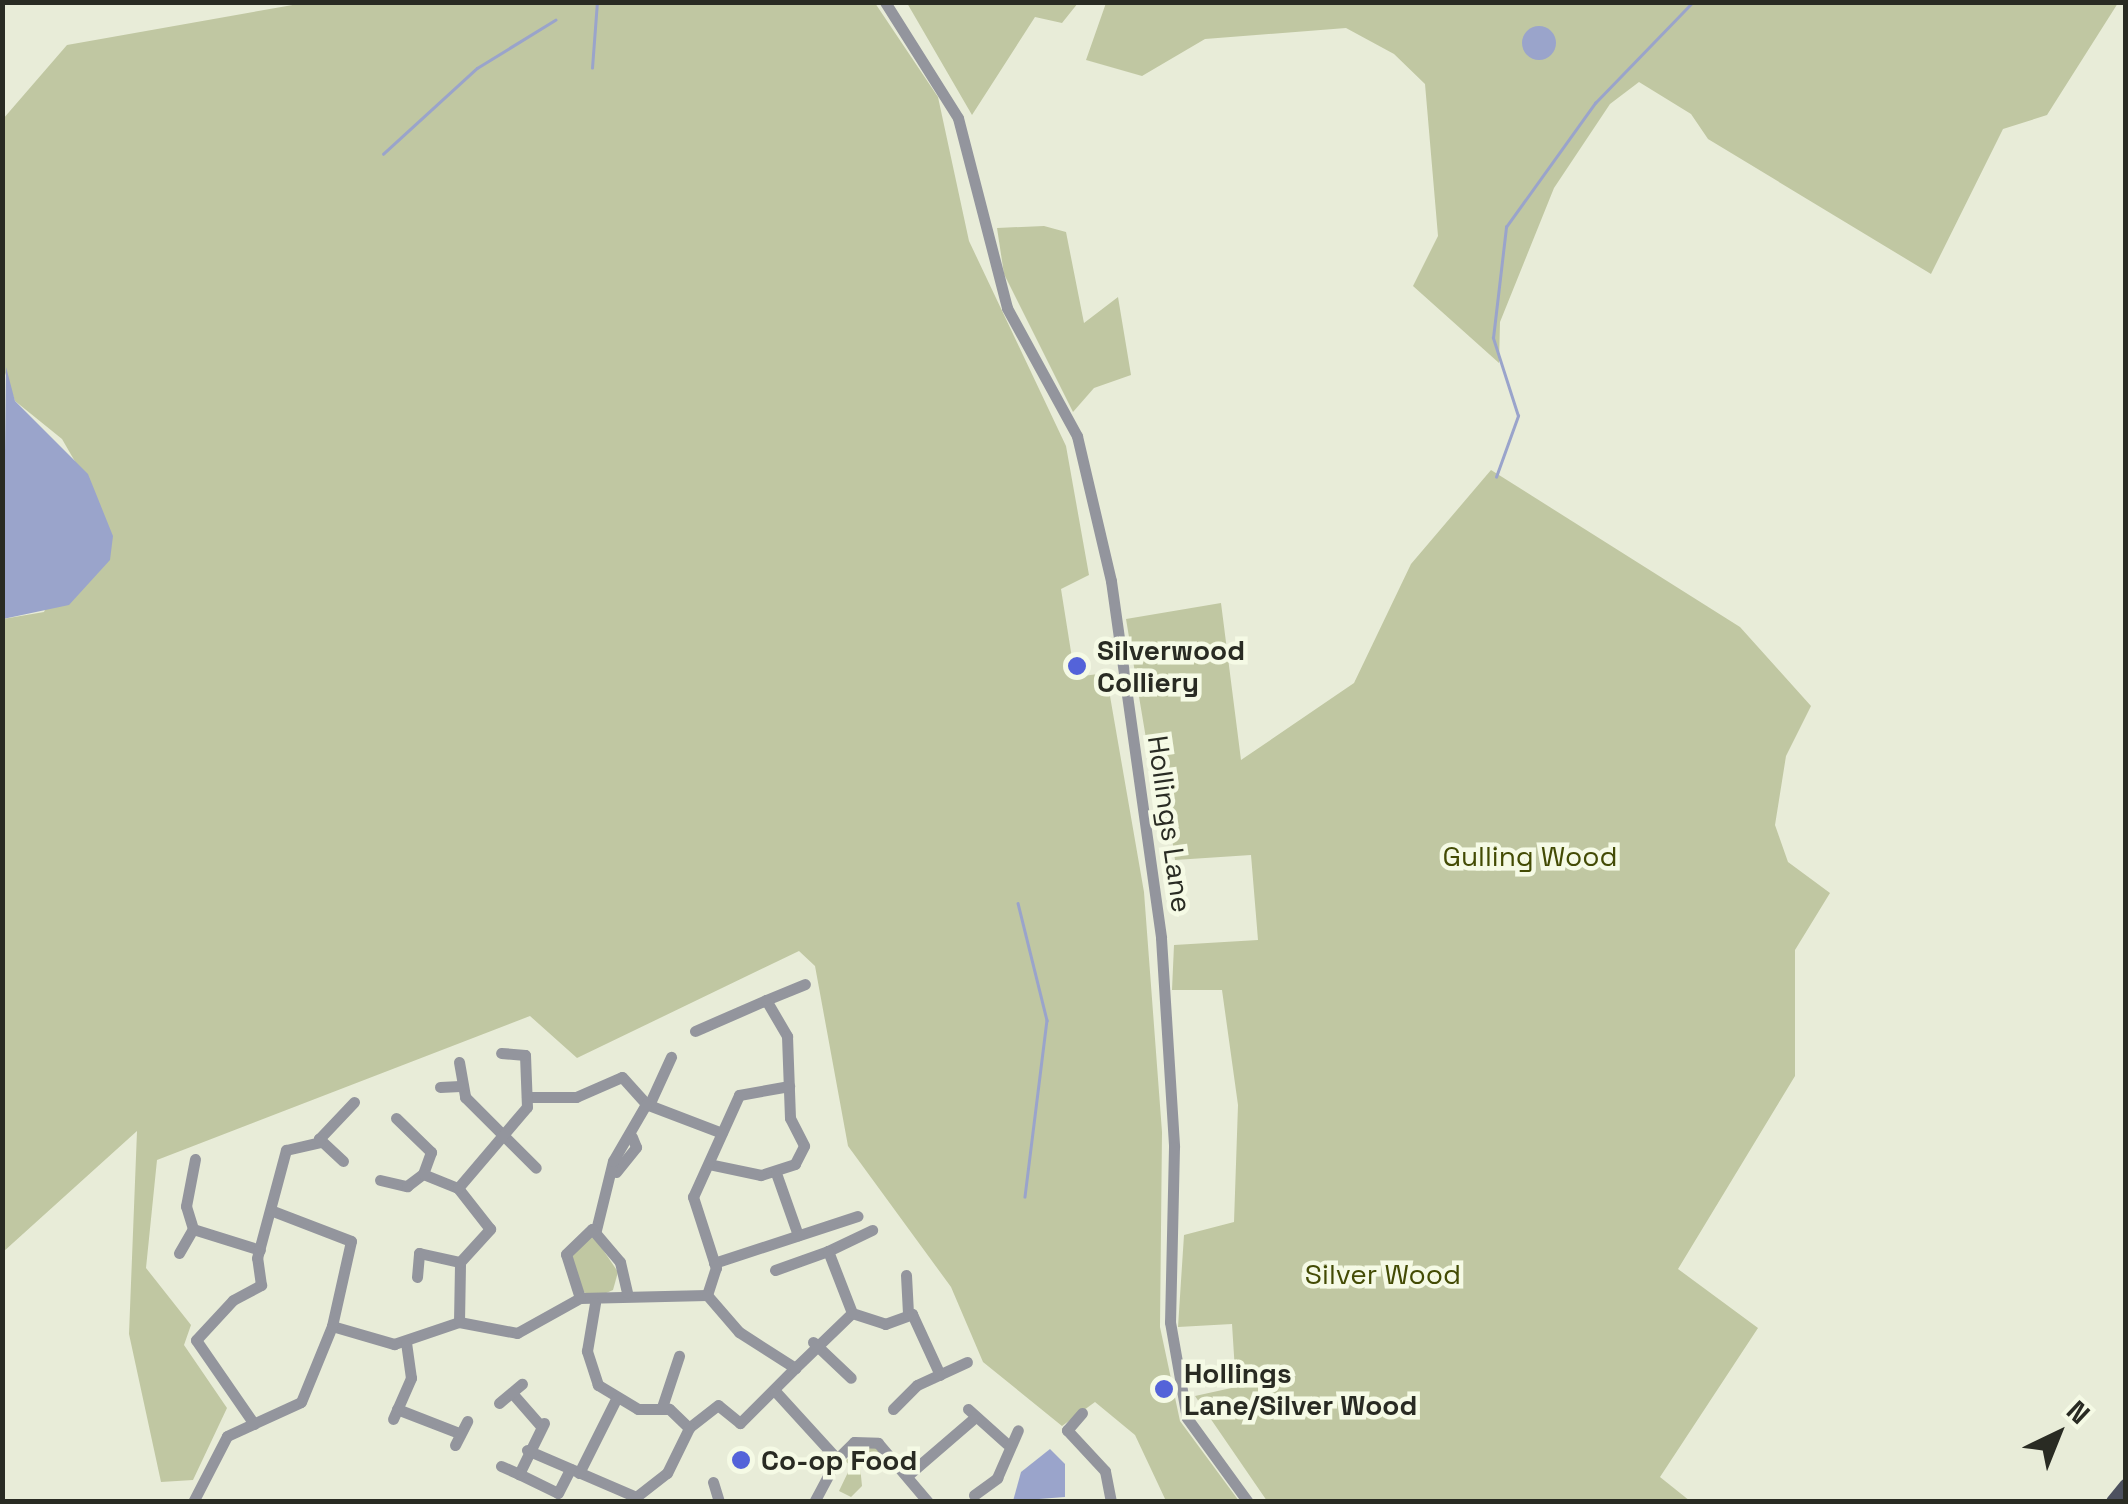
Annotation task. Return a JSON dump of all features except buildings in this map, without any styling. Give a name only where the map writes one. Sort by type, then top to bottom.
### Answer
[{"type":"main road","points":[[2113,1502],[2126,1486]]},
{"type":"street","name":"Hollings Lane","points":[[884,2],[941,88],[963,132],[1006,308],[1077,436],[1111,581],[1161,938],[1174,1147],[1170,1322],[1187,1418],[1248,1502]]},
{"type":"street","points":[[695,1031],[805,984]]},
{"type":"street","points":[[709,1164],[738,1176],[776,1173],[804,1146],[790,1118],[787,1036],[766,1000]]},
{"type":"street","points":[[458,1188],[526,1115],[526,1055],[500,1053]]},
{"type":"street","points":[[580,1298],[566,1254],[596,1230],[616,1172],[636,1148],[632,1137],[671,1057]]},
{"type":"street","points":[[460,1062],[460,1086],[536,1168]]},
{"type":"street","points":[[527,1096],[576,1096],[620,1076],[647,1105],[722,1133]]},
{"type":"street","points":[[440,1087],[460,1086]]},
{"type":"street","points":[[707,1295],[714,1263],[692,1202],[744,1090],[790,1086]]},
{"type":"street","points":[[254,1424],[196,1340],[233,1300],[261,1285],[260,1250],[273,1212],[286,1150],[320,1142],[354,1102]]},
{"type":"street","points":[[380,1180],[407,1186],[423,1174],[431,1152],[396,1118]]},
{"type":"street","points":[[320,1142],[343,1162]]},
{"type":"street","points":[[179,1253],[193,1229],[186,1206],[205,1174],[195,1158]]},
{"type":"street","points":[[776,1173],[798,1235]]},
{"type":"street","points":[[423,1174],[458,1188],[490,1228],[460,1262],[459,1322]]},
{"type":"street","points":[[193,1502],[210,1454],[254,1424],[301,1402],[332,1326],[351,1241],[273,1212]]},
{"type":"street","points":[[714,1263],[858,1216]]},
{"type":"street","points":[[193,1229],[260,1250]]},
{"type":"street","points":[[596,1230],[627,1292]]},
{"type":"street","points":[[776,1270],[872,1230]]},
{"type":"street","points":[[828,1251],[852,1313],[872,1320],[908,1314]]},
{"type":"street","points":[[417,1277],[419,1254],[460,1262]]},
{"type":"street","points":[[906,1275],[908,1314],[940,1376]]},
{"type":"street","points":[[332,1326],[406,1343],[459,1322],[531,1331],[580,1298],[596,1302],[627,1292],[707,1295],[739,1332],[795,1368]]},
{"type":"street","points":[[596,1302],[588,1358],[598,1386],[616,1399],[662,1408],[690,1428]]},
{"type":"street","points":[[529,1451],[636,1497],[668,1472],[690,1428],[718,1404],[740,1423],[776,1391],[813,1342],[852,1313]]},
{"type":"street","points":[[813,1342],[851,1378]]},
{"type":"street","points":[[406,1343],[411,1378],[395,1414],[457,1439],[467,1421]]},
{"type":"street","points":[[662,1408],[679,1356]]},
{"type":"street","points":[[892,1409],[966,1362]]},
{"type":"street","points":[[499,1404],[517,1389],[542,1424],[519,1474]]},
{"type":"street","points":[[776,1391],[837,1459]]},
{"type":"street","points":[[502,1466],[558,1493],[616,1399]]},
{"type":"street","points":[[908,1475],[971,1414],[1007,1444]]},
{"type":"street","points":[[1082,1414],[1067,1430],[1108,1464],[1106,1500]]},
{"type":"street","points":[[974,1495],[996,1478],[1007,1444],[1018,1430]]},
{"type":"street","points":[[814,1502],[837,1459],[854,1442],[874,1440],[928,1502]]},
{"type":"street","points":[[714,1482],[719,1502]]},
{"type":"green space","points":[[304,3],[875,3],[938,97],[969,241],[1066,446],[1089,575],[1061,589],[1075,677],[1106,673],[1144,892],[1162,1132],[1160,1327],[1180,1421],[1239,1501],[1166,1501],[1135,1435],[1095,1402],[1062,1426],[983,1362],[951,1287],[848,1146],[815,966],[799,951],[577,1058],[530,1016],[157,1160],[146,1268],[191,1325],[184,1345],[227,1408],[193,1480],[161,1482],[129,1334],[137,1131],[3,1252],[3,619],[44,612],[99,503],[62,439],[15,401],[3,367],[3,119],[67,45]]},
{"type":"green space","points":[[907,3],[1078,3],[1062,23],[1035,17],[972,115]]},
{"type":"green space","points":[[1106,3],[2118,3],[2047,115],[2003,129],[1931,274],[1708,139],[1691,114],[1639,82],[1610,104],[1554,188],[1500,322],[1499,363],[1413,286],[1438,236],[1425,84],[1394,54],[1346,28],[1205,39],[1142,76],[1086,60]]},
{"type":"green space","points":[[1044,226],[1066,232],[1084,323],[1118,297],[1131,375],[1094,388],[1073,412],[1004,274],[997,228]]},
{"type":"green space","name":"Gulling Wood","points":[[1491,470],[1740,627],[1811,706],[1786,756],[1775,825],[1788,862],[1830,893],[1795,950],[1795,1076],[1678,1269],[1758,1328],[1660,1477],[1690,1501],[1267,1501],[1195,1396],[1236,1387],[1232,1324],[1178,1327],[1184,1235],[1234,1222],[1238,1105],[1222,990],[1172,990],[1174,945],[1258,940],[1251,855],[1175,860],[1171,831],[1161,828],[1126,619],[1221,603],[1241,760],[1354,683],[1411,564]]},
{"type":"green space","points":[[593,1235],[618,1272],[613,1290],[597,1297],[583,1292],[569,1258]]},
{"type":"green space","points":[[866,1444],[883,1445],[892,1458],[880,1468],[860,1466],[862,1486],[851,1497],[839,1491],[851,1466],[845,1461]]},
{"type":"water","points":[[1539,26],[1551,31],[1556,43],[1551,55],[1539,60],[1527,55],[1522,43],[1527,31]]},
{"type":"water","points":[[6,367],[15,401],[88,474],[113,536],[110,560],[69,605],[3,619]]},
{"type":"water","points":[[1050,1449],[1065,1464],[1065,1497],[1013,1501],[1021,1472]]},
{"type":"waterway","points":[[592,68],[597,2]]},
{"type":"waterway","points":[[1496,477],[1518,416],[1493,338],[1506,227],[1595,103],[1693,2]]},
{"type":"waterway","points":[[383,154],[477,68],[555,20]]},
{"type":"waterway","points":[[1018,903],[1047,1020],[1025,1197]]},
{"type":"place","name":"Silverwood Colliery","points":[[1077,666]]},
{"type":"place","name":"Hollings Lane/Silver Wood","points":[[1164,1389]]},
{"type":"place","name":"Co-op Food","points":[[741,1460]]},
{"type":"park label","name":"Silver Wood","points":[[1383,1274]]}]
